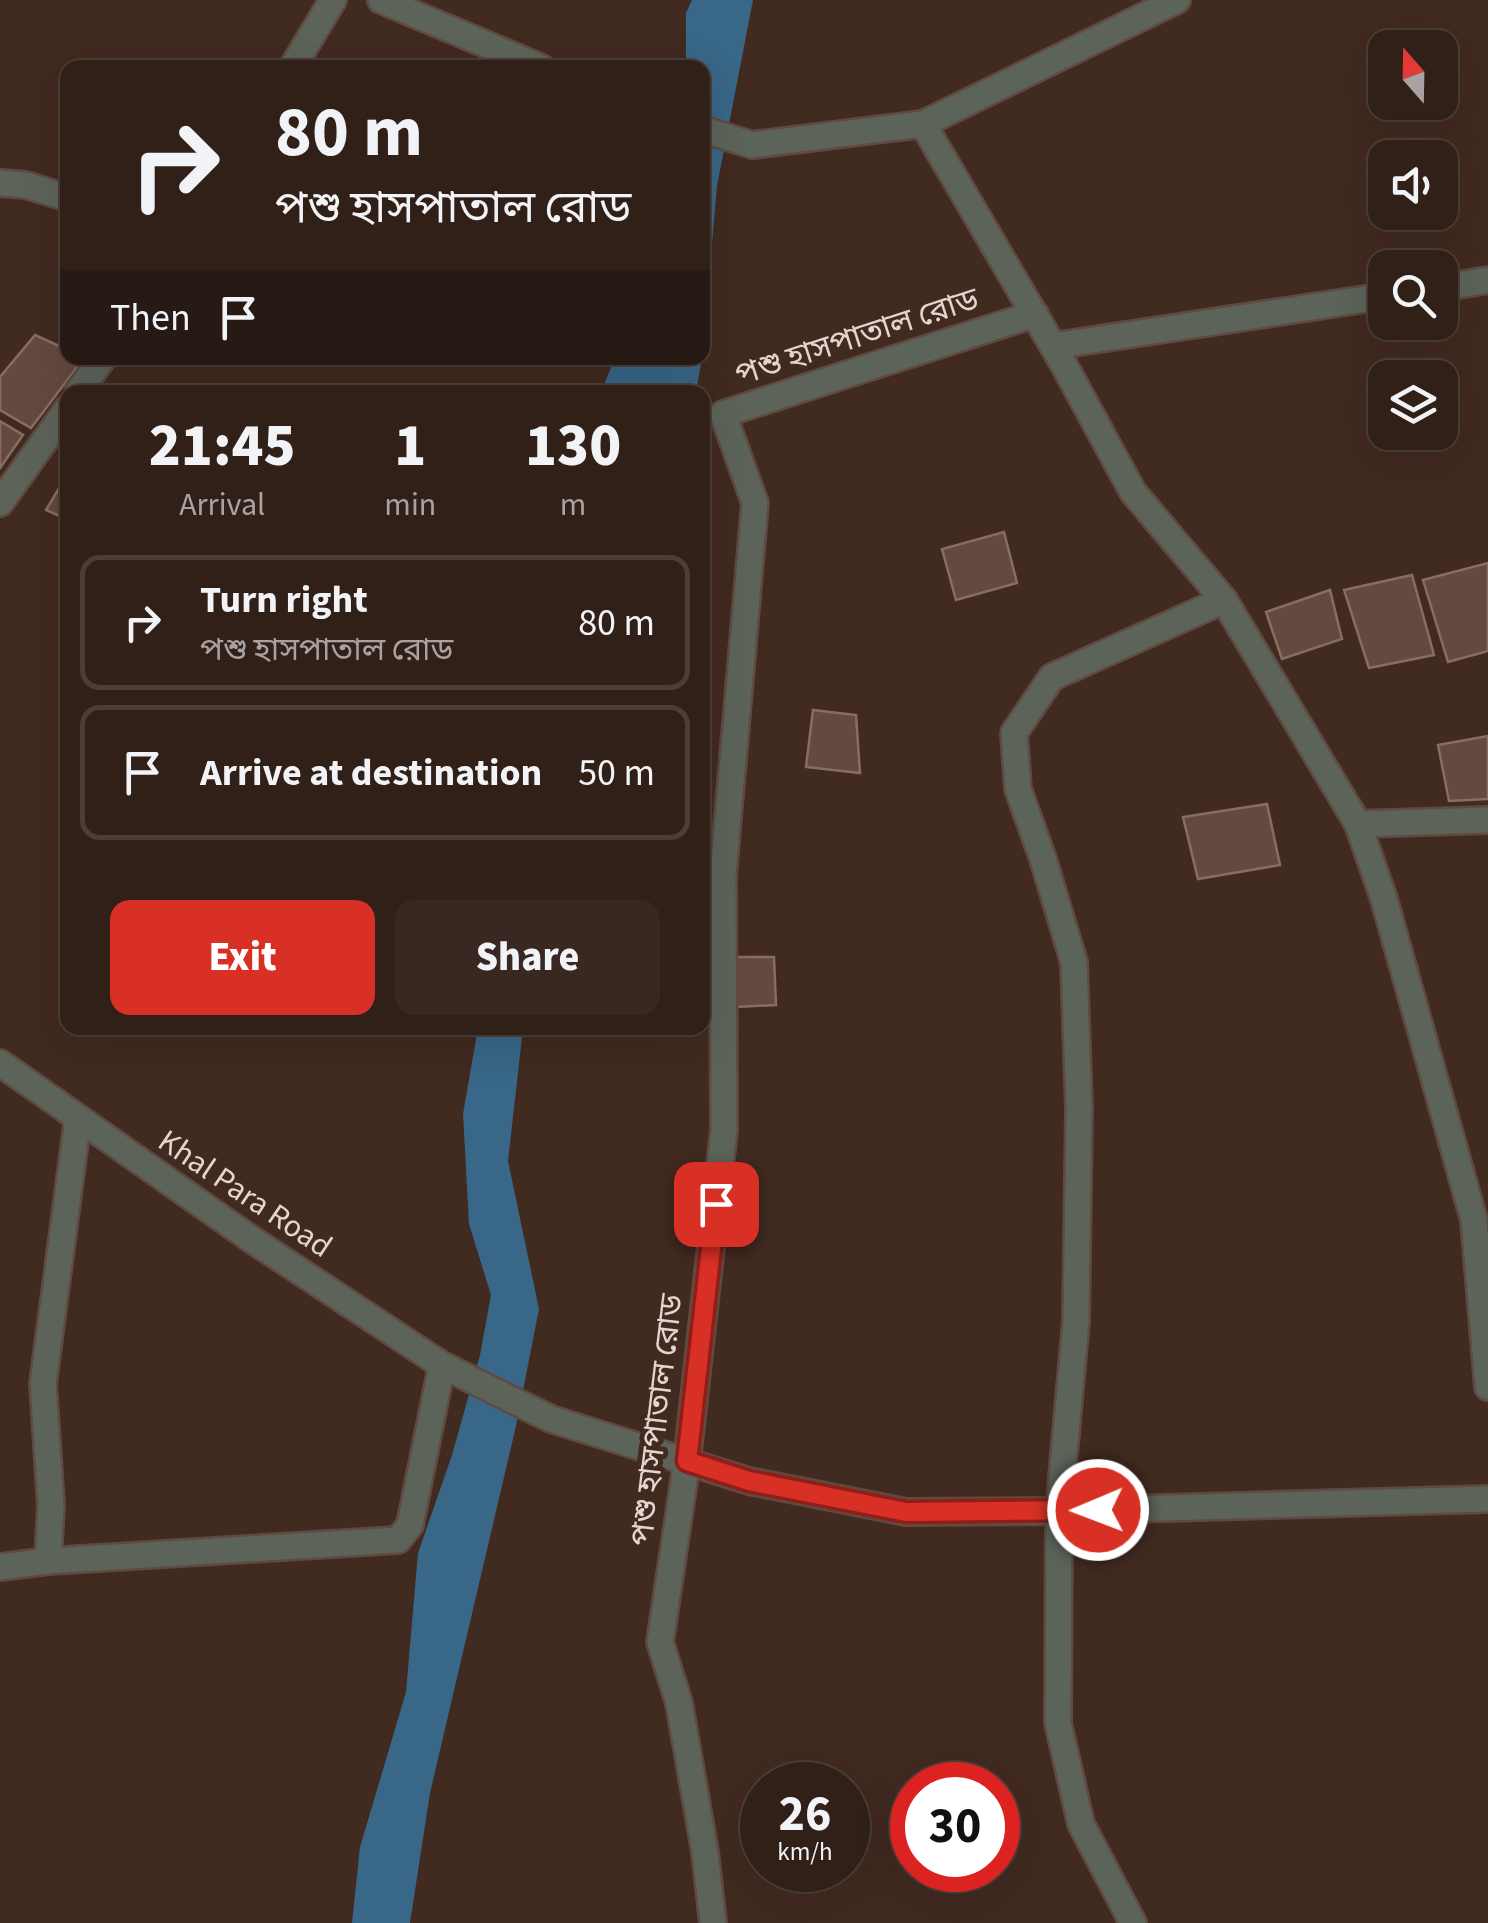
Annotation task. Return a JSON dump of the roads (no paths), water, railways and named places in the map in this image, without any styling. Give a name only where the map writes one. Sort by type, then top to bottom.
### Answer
[{"type":"street","points":[[297,60],[333,0]]},
{"type":"street","points":[[381,0],[523,60]]},
{"type":"street","points":[[710,131],[752,144],[923,124],[1176,0]]},
{"type":"street","points":[[923,124],[1035,314],[1133,492],[1224,600],[1358,824],[1481,1218],[1488,1387]]},
{"type":"street","points":[[0,183],[26,185],[60,196]]},
{"type":"street","points":[[1458,285],[1488,280]]},
{"type":"street","points":[[1053,346],[1368,299]]},
{"type":"street","name":"পশু হাসপাতাল রোড","points":[[713,1923],[706,1852],[679,1703],[660,1642],[687,1461],[724,1130],[723,875],[755,503],[723,414],[1035,314]]},
{"type":"street","points":[[0,503],[60,419]]},
{"type":"street","points":[[1134,1923],[1082,1824],[1058,1723],[1059,1511],[1076,1322],[1080,1109],[1074,962],[1044,859],[1018,789],[1014,733],[1052,677],[1224,600]]},
{"type":"street","points":[[1358,824],[1488,820]]},
{"type":"street","name":"Khal Para Road","points":[[0,1064],[251,1239],[450,1368],[551,1419],[749,1481],[906,1512],[1488,1499]]},
{"type":"street","points":[[48,1561],[51,1505],[44,1384],[78,1118]]},
{"type":"street","points":[[0,1567],[398,1540],[410,1525],[450,1368]]},
{"type":"water","points":[[692,0],[753,0],[717,186],[710,268],[710,60],[686,60],[686,13]]},
{"type":"water","points":[[612,365],[701,365],[697,385],[604,385]]},
{"type":"water","points":[[477,1035],[522,1035],[508,1161],[539,1309],[516,1426],[430,1793],[410,1923],[352,1923],[360,1847],[406,1692],[418,1553],[452,1455],[480,1355],[491,1295],[469,1224],[463,1114]]}]
